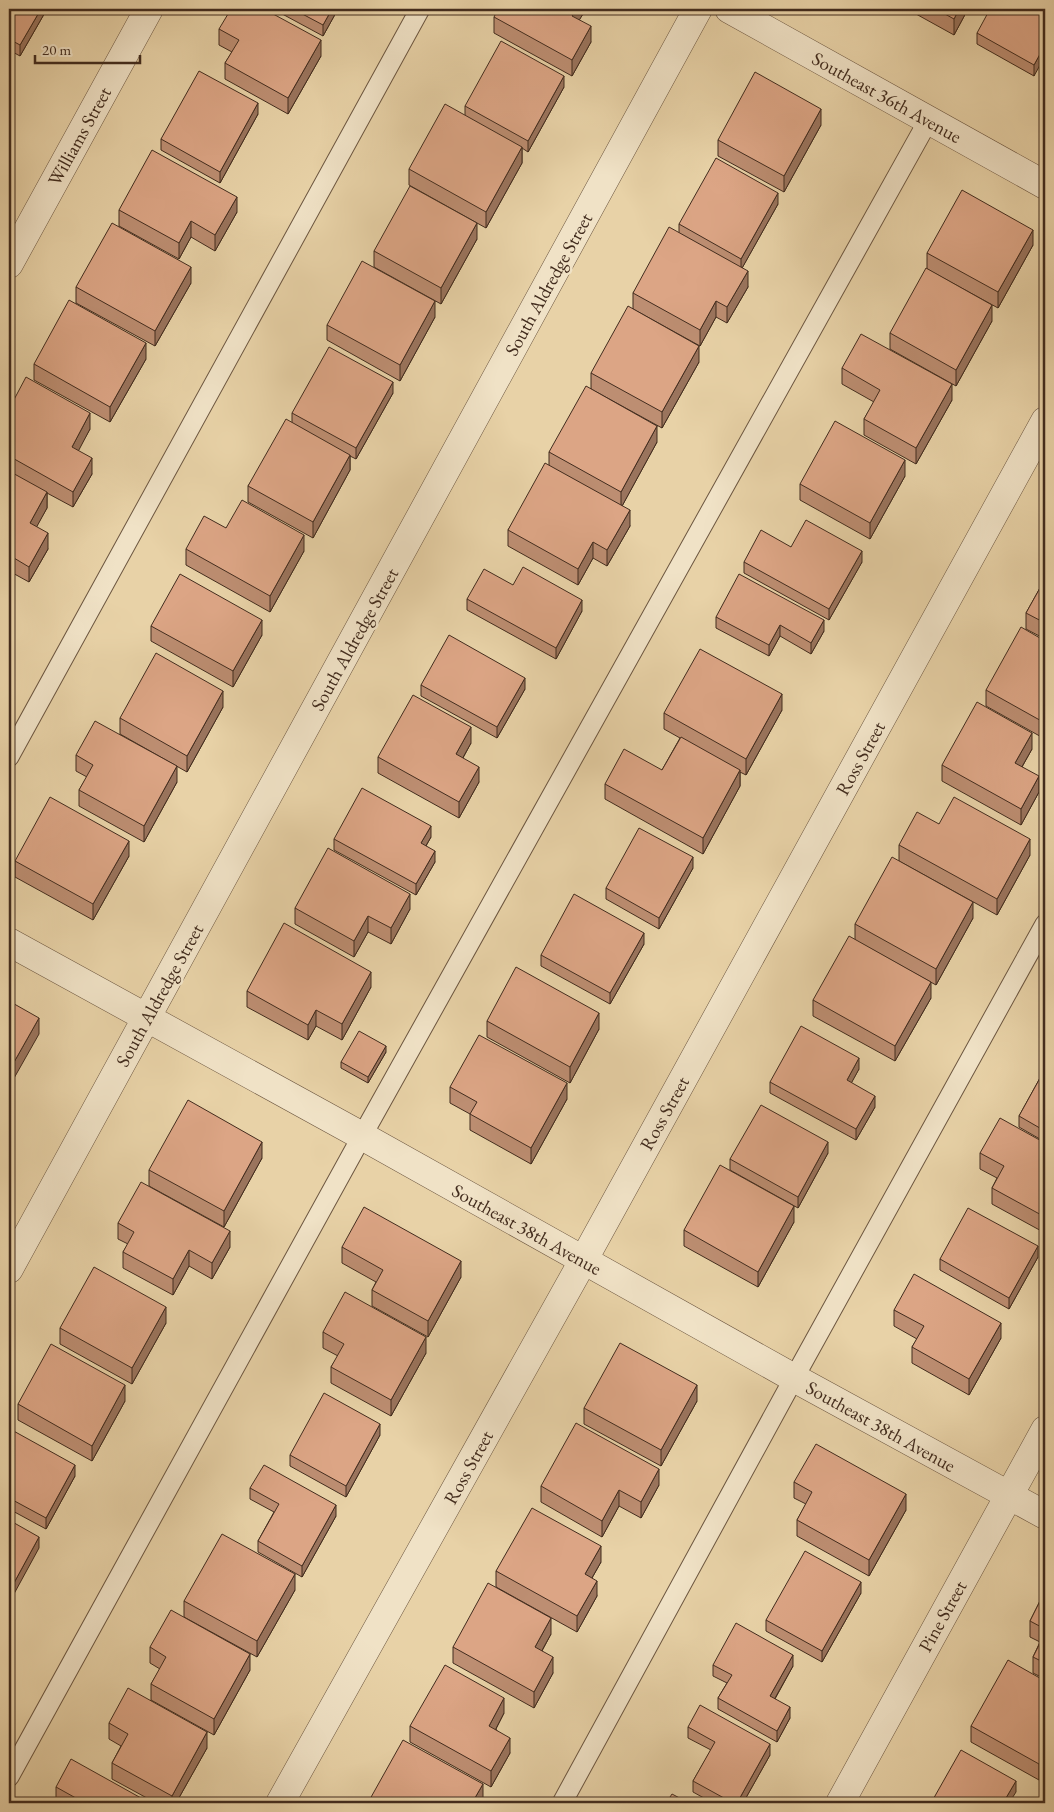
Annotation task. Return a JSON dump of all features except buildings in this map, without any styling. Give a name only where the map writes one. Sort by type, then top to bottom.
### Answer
[{"type":"street","name":"Williams Street","points":[[9,264],[150,9]]},
{"type":"street","name":"South Aldredge Street","points":[[9,1269],[698,9]]},
{"type":"street","name":"Southeast 36th Avenue","points":[[729,9],[1045,186]]},
{"type":"street","name":"Ross Street","points":[[280,1803],[583,1261],[1045,421]]},
{"type":"street","name":"Southeast 38th Avenue","points":[[9,942],[362,1136],[794,1378],[1045,1515]]},
{"type":"street","name":"Pine Street","points":[[840,1803],[1045,1430]]},
{"type":"lane","points":[[9,757],[420,9]]},
{"type":"lane","points":[[9,1777],[362,1136],[928,121]]},
{"type":"lane","points":[[562,1803],[1045,924]]}]
